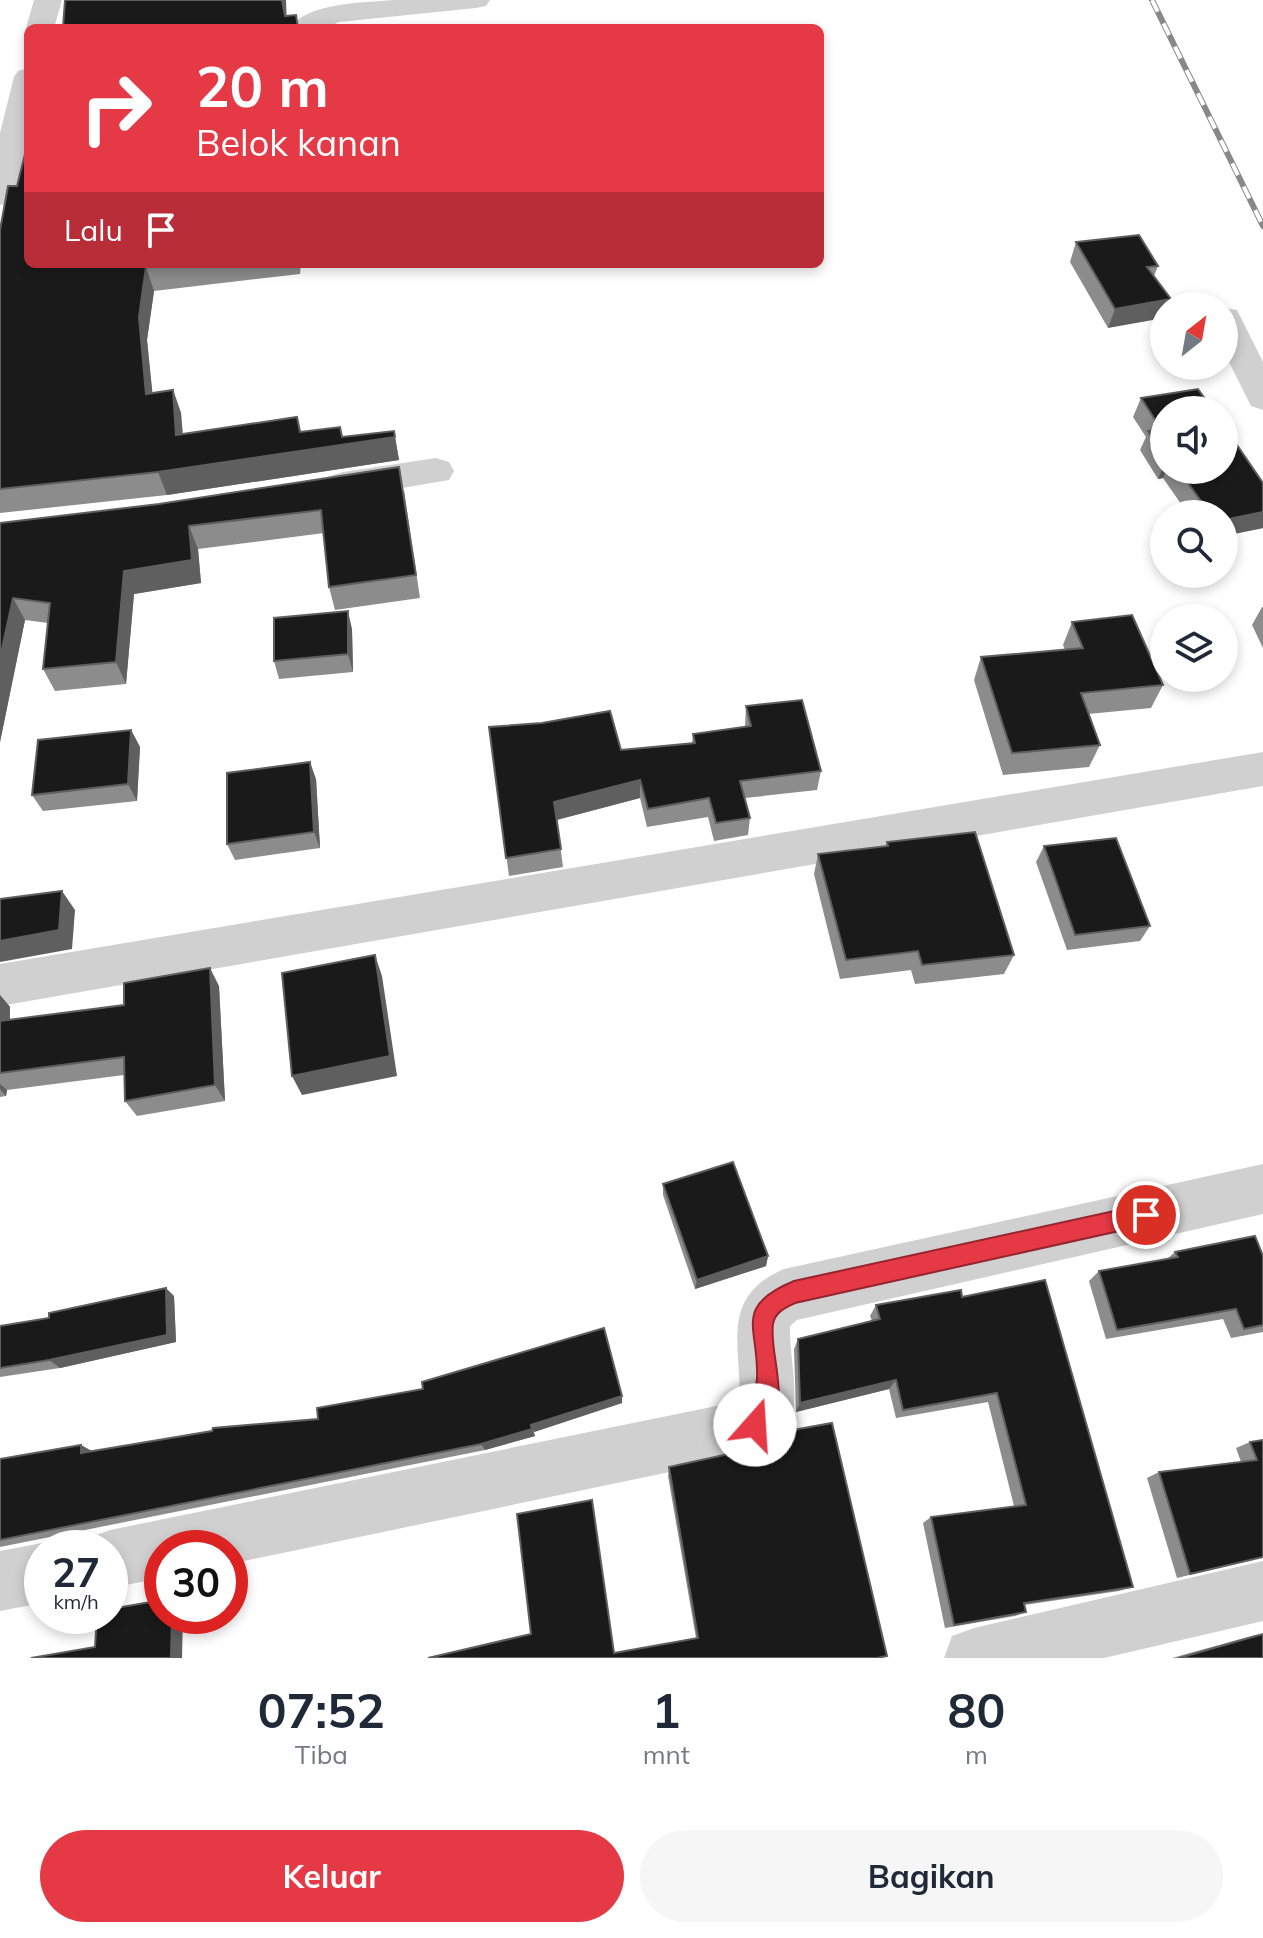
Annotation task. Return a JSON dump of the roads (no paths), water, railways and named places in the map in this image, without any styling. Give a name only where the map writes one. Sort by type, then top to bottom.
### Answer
[{"type":"street","points":[[41,24],[48,0]]},
{"type":"street","points":[[312,24],[333,14],[476,0]]},
{"type":"street","points":[[0,196],[24,94]]},
{"type":"street","points":[[0,204],[24,202]]},
{"type":"street","points":[[1238,345],[1263,398]]},
{"type":"street","points":[[316,489],[436,471]]},
{"type":"street","points":[[0,985],[1263,769]]},
{"type":"street","points":[[248,1531],[751,1427],[758,1423],[765,1409],[768,1375],[762,1326],[764,1316],[772,1303],[784,1296],[1263,1189]]},
{"type":"street","points":[[0,1581],[24,1576]]},
{"type":"street","points":[[974,1658],[1263,1591]]},
{"type":"railway","points":[[1152,0],[1263,226]]}]
